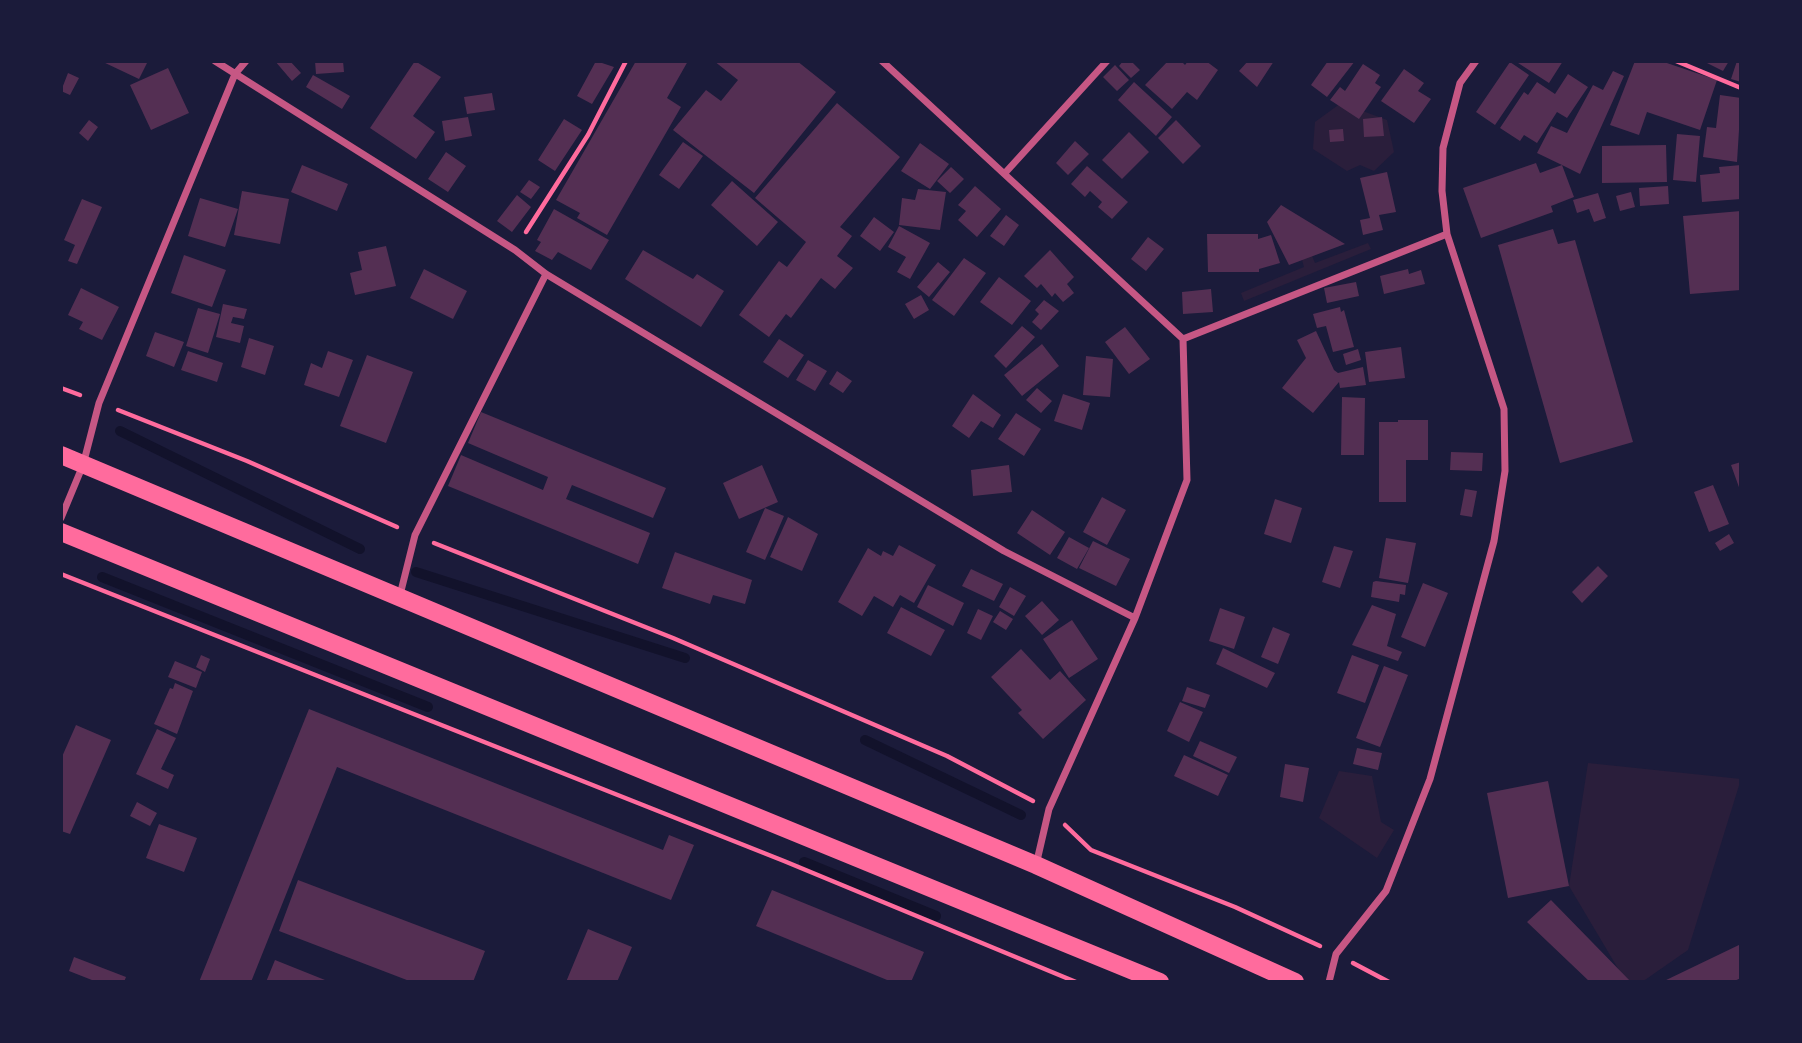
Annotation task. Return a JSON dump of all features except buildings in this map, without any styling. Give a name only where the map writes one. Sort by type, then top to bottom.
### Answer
[{"type":"main road","points":[[61,455],[400,595],[1036,865],[1295,982]]},
{"type":"main road","points":[[61,533],[1160,982]]},
{"type":"street","points":[[215,61],[515,250],[546,274],[1004,551],[1135,618]]},
{"type":"street","points":[[61,518],[83,465],[99,402],[235,74],[246,61]]},
{"type":"street","points":[[882,61],[1183,339],[1187,480],[1135,618],[1049,809],[1036,865]]},
{"type":"street","points":[[1006,173],[1107,61]]},
{"type":"street","points":[[1329,982],[1336,954],[1386,891],[1430,779],[1494,541],[1505,471],[1504,409],[1447,234],[1442,191],[1443,148],[1460,83],[1476,61]]},
{"type":"street","points":[[1183,339],[1447,234]]},
{"type":"street","points":[[400,595],[415,535],[546,274]]},
{"type":"path","points":[[515,250],[588,135],[626,61]]},
{"type":"path","points":[[1676,61],[1694,64],[1741,88]]},
{"type":"path","points":[[61,388],[247,461],[415,535],[673,638],[947,756],[1049,809],[1091,849],[1235,907],[1389,982]]},
{"type":"path","points":[[61,574],[784,861],[1076,982]]},
{"type":"shaded area","points":[[1341,103],[1387,120],[1394,152],[1374,171],[1360,165],[1347,171],[1313,149],[1315,122]]},
{"type":"shaded area","points":[[1299,224],[1315,263],[1368,243],[1371,249],[1244,301],[1241,293],[1304,267],[1292,225]]},
{"type":"shaded area","points":[[1588,763],[1741,779],[1688,950],[1642,982],[1626,982],[1569,886]]},
{"type":"shaded area","points":[[1339,771],[1372,776],[1381,822],[1394,830],[1377,858],[1319,818]]},
{"type":"waterway","points":[[120,431],[360,549]]},
{"type":"waterway","points":[[416,572],[685,658]]},
{"type":"waterway","points":[[102,577],[428,707]]},
{"type":"waterway","points":[[865,740],[1021,815]]},
{"type":"waterway","points":[[804,862],[936,916]]}]
